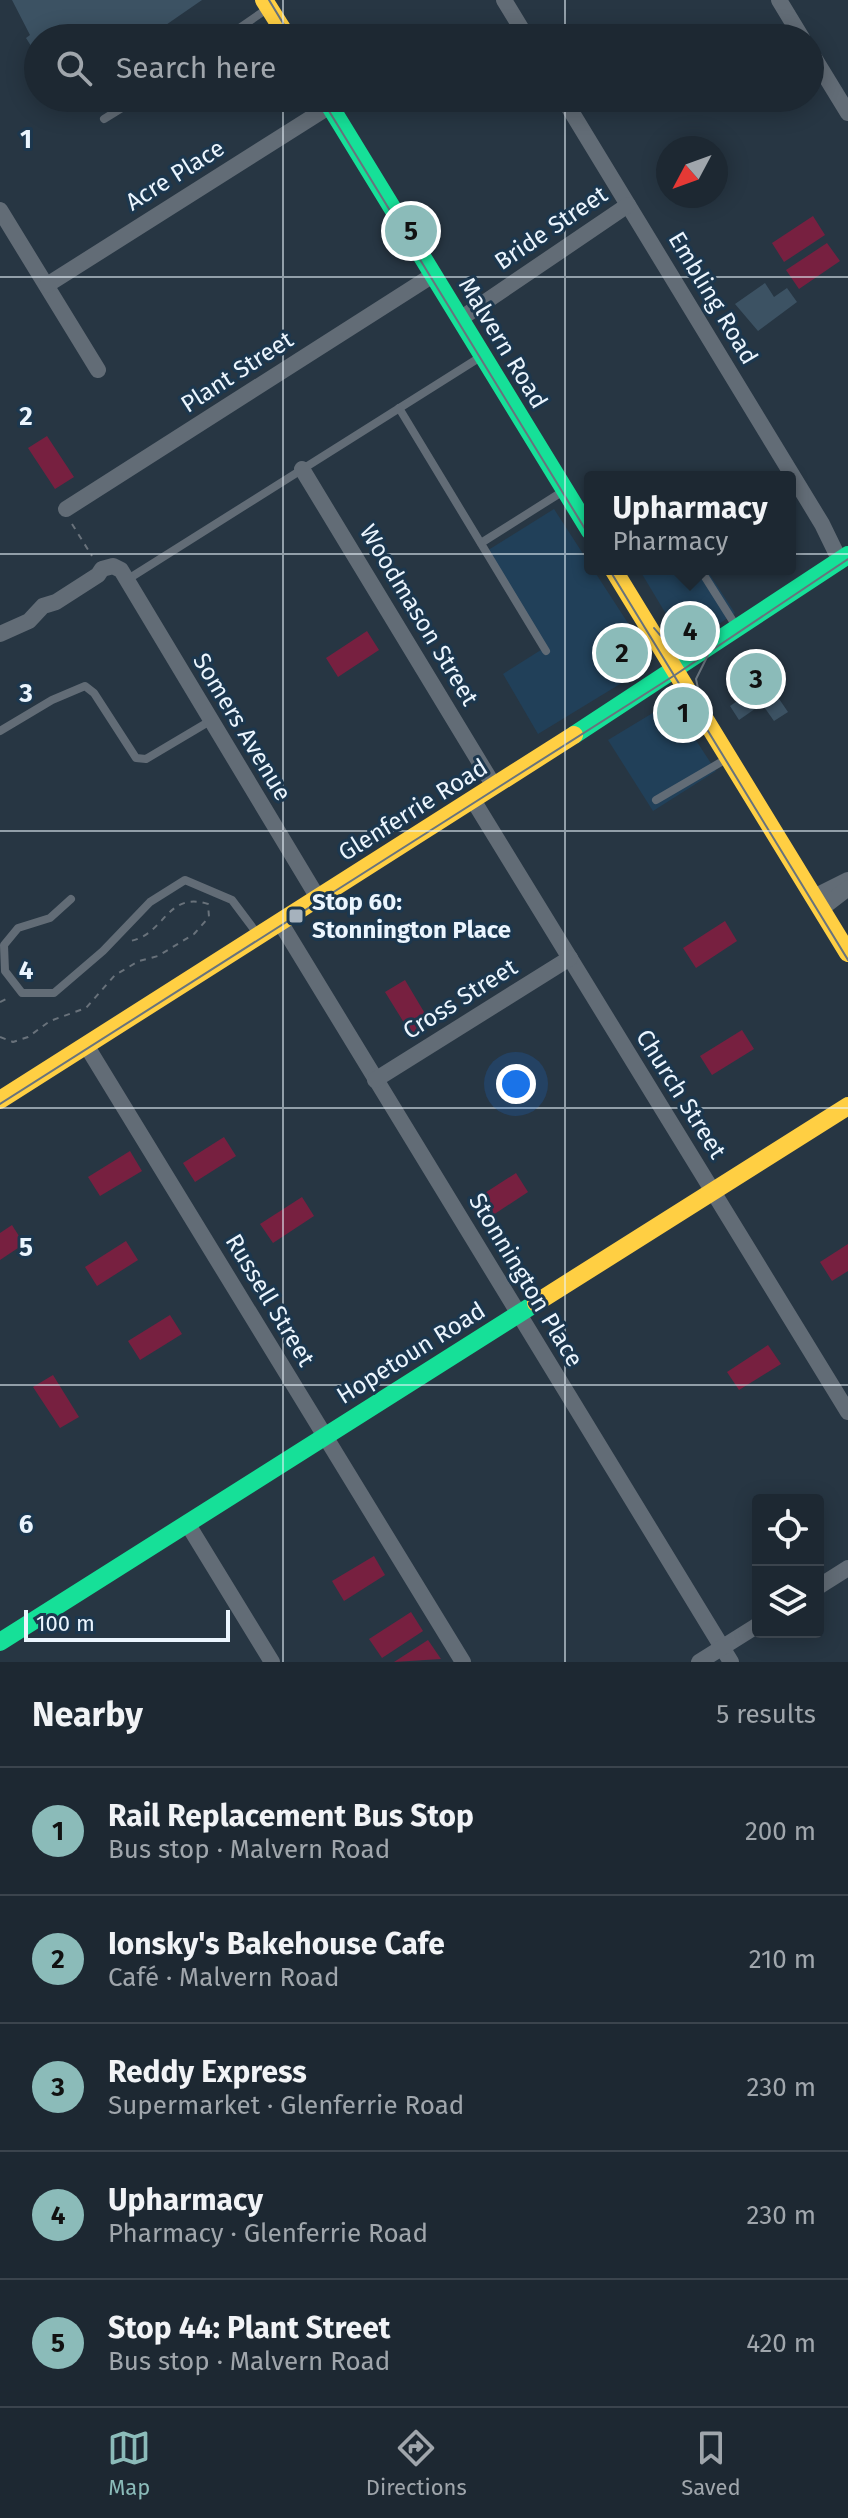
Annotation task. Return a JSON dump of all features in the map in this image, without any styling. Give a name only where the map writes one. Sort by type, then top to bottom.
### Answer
[{"type":"main road","points":[[267,4],[279,24]]},
{"type":"main road","name":"Malvern Road","points":[[333,112],[584,521]]},
{"type":"main road","name":"Glenferrie Road","points":[[0,1100],[738,630],[845,555]]},
{"type":"main road","points":[[617,575],[848,953]]},
{"type":"main road","name":"Hopetoun Road","points":[[0,1642],[848,1106]]},
{"type":"street","points":[[504,0],[519,24]]},
{"type":"street","points":[[779,0],[794,24]]},
{"type":"street","points":[[824,74],[848,113]]},
{"type":"street","name":"Acre Place","points":[[47,285],[312,112]]},
{"type":"street","name":"Embling Road","points":[[572,112],[790,471]]},
{"type":"street","name":"Bride Street","points":[[460,319],[628,205]]},
{"type":"street","points":[[0,210],[98,370]]},
{"type":"street","name":"Plant Street","points":[[69,516],[433,275]]},
{"type":"street","name":"Woodmason Street","points":[[302,469],[494,786]]},
{"type":"street","name":"Embling Road","points":[[796,481],[845,555]]},
{"type":"street","points":[[0,634],[29,621],[43,606],[56,602],[97,568],[113,566],[121,570],[125,581]]},
{"type":"street","name":"Somers Avenue","points":[[125,581],[318,898]]},
{"type":"street","name":"Church Street","points":[[473,800],[848,1412]]},
{"type":"street","points":[[818,903],[848,880]]},
{"type":"street","points":[[818,903],[848,888]]},
{"type":"street","name":"Stonnington Place","points":[[280,922],[731,1662]]},
{"type":"street","name":"Cross Street","points":[[375,1080],[570,958]]},
{"type":"street","name":"Russell Street","points":[[86,1045],[463,1662]]},
{"type":"street","points":[[187,1523],[272,1662]]},
{"type":"street","points":[[824,1583],[848,1568]]},
{"type":"street","points":[[699,1662],[752,1629]]},
{"type":"lane","points":[[242,24],[267,4]]},
{"type":"lane","points":[[104,119],[115,112]]},
{"type":"lane","points":[[125,581],[482,355]]},
{"type":"lane","points":[[399,408],[546,651]]},
{"type":"lane","points":[[481,543],[565,490]]},
{"type":"lane","points":[[704,575],[738,630]]},
{"type":"lane","points":[[0,731],[52,700],[85,686],[94,693],[136,758],[146,759],[210,721]]},
{"type":"lane","points":[[656,800],[728,757]]},
{"type":"lane","points":[[71,899],[50,918],[18,928],[4,945],[5,971],[22,993],[54,993],[113,941],[150,902],[185,880],[232,900],[259,936]]},
{"type":"path","points":[[69,516],[97,568]]},
{"type":"path","points":[[0,1037],[13,1042],[28,1037],[50,1021],[86,1008],[115,975],[139,961],[158,956],[194,934],[209,917],[208,904],[193,899],[177,905],[138,940],[113,941]]},
{"type":"shaded area","points":[[813,216],[825,235],[784,262],[772,243]]},
{"type":"shaded area","points":[[827,243],[840,261],[799,289],[786,270]]},
{"type":"shaded area","points":[[47,436],[74,477],[55,489],[28,448]]},
{"type":"shaded area","points":[[554,509],[584,555],[584,575],[597,575],[650,657],[648,667],[538,734],[503,674],[544,648],[485,552]]},
{"type":"shaded area","points":[[643,575],[710,575],[735,613],[694,641],[681,639]]},
{"type":"shaded area","points":[[367,631],[379,650],[338,677],[326,658]]},
{"type":"shaded area","points":[[671,702],[716,771],[653,811],[608,740]]},
{"type":"shaded area","points":[[725,921],[737,941],[696,968],[683,948]]},
{"type":"shaded area","points":[[405,980],[430,1022],[411,1034],[385,992]]},
{"type":"shaded area","points":[[742,1030],[754,1049],[712,1075],[700,1056]]},
{"type":"shaded area","points":[[224,1137],[236,1156],[195,1182],[183,1163]]},
{"type":"shaded area","points":[[130,1151],[142,1171],[100,1196],[88,1177]]},
{"type":"shaded area","points":[[516,1173],[528,1192],[487,1219],[474,1200]]},
{"type":"shaded area","points":[[302,1197],[314,1216],[273,1243],[260,1224]]},
{"type":"shaded area","points":[[12,1225],[24,1244],[0,1260],[0,1233]]},
{"type":"shaded area","points":[[126,1241],[138,1260],[97,1286],[85,1267]]},
{"type":"shaded area","points":[[848,1244],[848,1271],[832,1281],[820,1262]]},
{"type":"shaded area","points":[[170,1315],[182,1334],[140,1360],[128,1341]]},
{"type":"shaded area","points":[[768,1345],[781,1364],[739,1390],[727,1372]]},
{"type":"shaded area","points":[[53,1375],[79,1417],[60,1428],[33,1387]]},
{"type":"shaded area","points":[[374,1556],[385,1575],[344,1601],[332,1581]]},
{"type":"shaded area","points":[[411,1612],[423,1631],[382,1658],[369,1639]]},
{"type":"shaded area","points":[[428,1640],[441,1659],[394,1662]]},
{"type":"building","points":[[12,0],[202,0],[167,24],[24,24]]},
{"type":"building","points":[[765,283],[774,297],[787,288],[797,302],[758,331],[735,304]]},
{"type":"building","points":[[752,659],[788,712],[774,721],[762,704],[739,720],[730,706],[753,690],[738,668]]},
{"type":"tram line","points":[[269,0],[284,24]]},
{"type":"tram line","points":[[330,112],[584,527]]},
{"type":"tram line","points":[[0,1104],[675,675],[848,559]]},
{"type":"tram line","points":[[613,575],[848,960]]},
{"type":"tram line","points":[[654,628],[673,645],[687,649],[712,642]]},
{"type":"tram line","points":[[702,707],[696,679],[708,655]]},
{"type":"traffic: fast","points":[[334,112],[584,521]]},
{"type":"traffic: fast","points":[[574,735],[848,555]]},
{"type":"traffic: fast","points":[[0,1642],[536,1303]]},
{"type":"traffic: slow","points":[[264,0],[279,24]]},
{"type":"traffic: slow","points":[[617,575],[848,953]]},
{"type":"traffic: slow","points":[[0,1100],[574,735]]},
{"type":"traffic: slow","points":[[536,1303],[848,1106]]},
{"type":"place","name":"Stop 44: Plant Street","points":[[411,231]]},
{"type":"place","name":"Upharmacy","points":[[690,631]]},
{"type":"place","name":"Ionsky's Bakehouse Cafe","points":[[622,653]]},
{"type":"place","name":"Reddy Express","points":[[756,679]]},
{"type":"place","name":"Rail Replacement Bus Stop","points":[[683,713]]},
{"type":"place","name":"Stop 60: Stonnington Place","points":[[296,916]]}]
